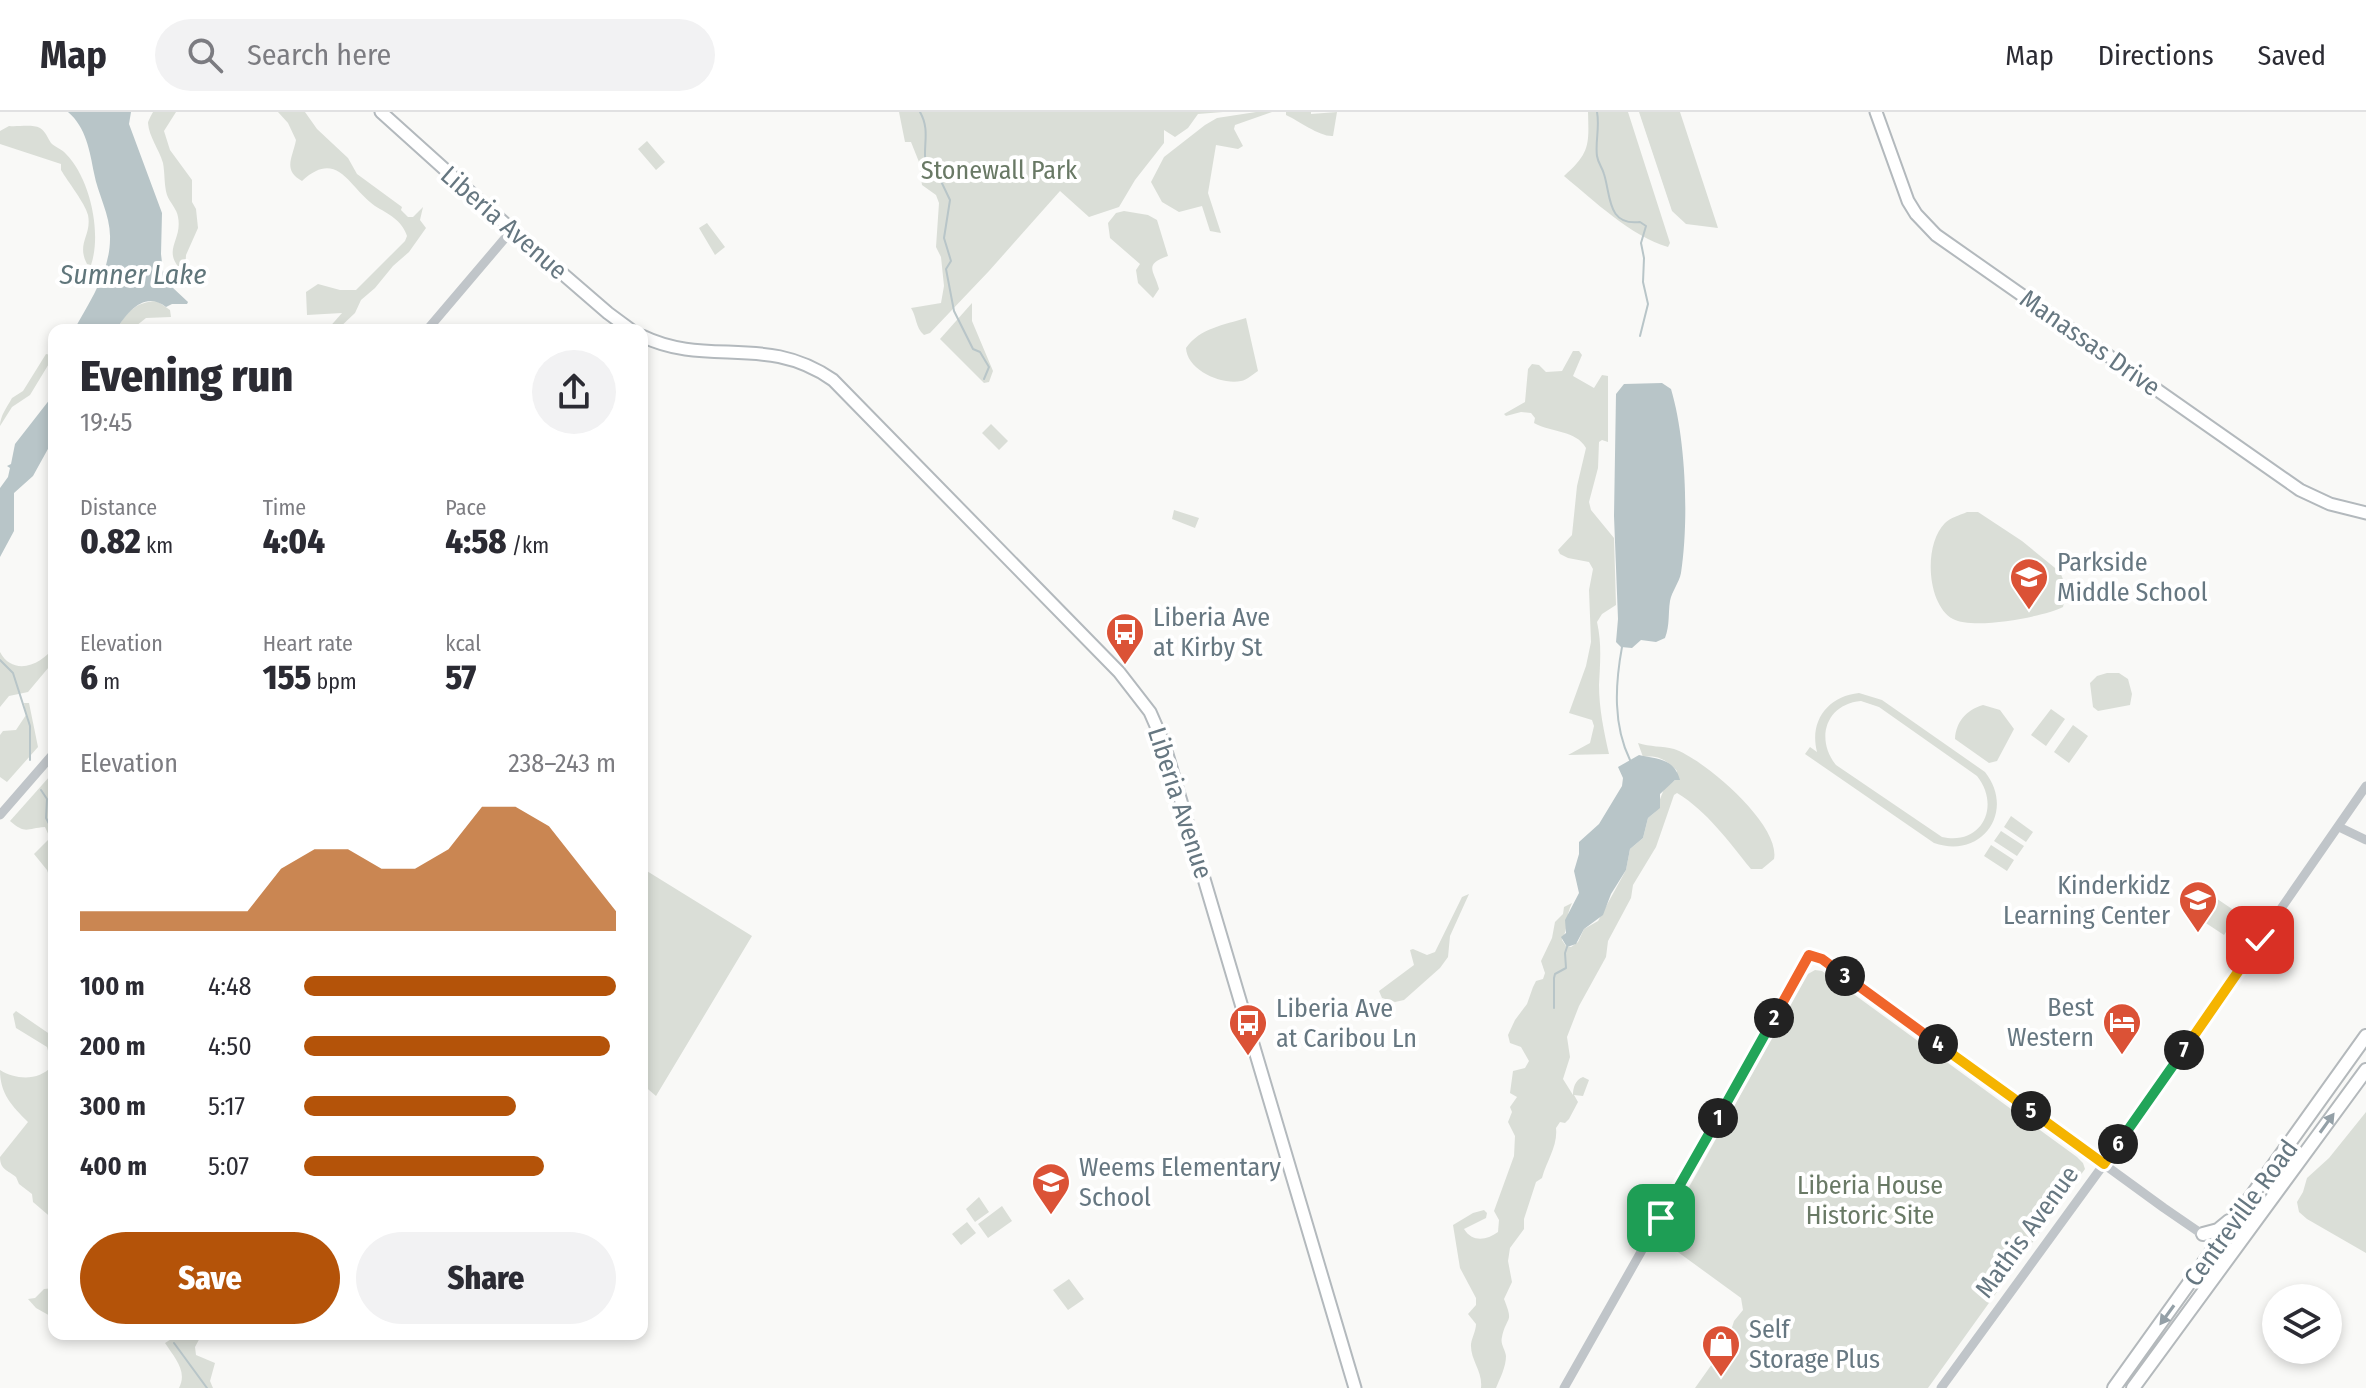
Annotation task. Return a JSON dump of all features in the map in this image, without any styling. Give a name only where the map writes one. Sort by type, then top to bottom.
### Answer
[{"type":"highway","name":"Centreville Road","points":[[2114,1388],[2366,1036]]},
{"type":"highway","name":"Centreville Road","points":[[2133,1388],[2366,1070]]},
{"type":"highway","points":[[2203,1234],[2218,1230],[2244,1208]]},
{"type":"main road","name":"Liberia Avenue","points":[[381,112],[623,324]]},
{"type":"main road","name":"Manassas Drive","points":[[1876,112],[1908,201],[1936,235],[2300,490],[2330,504],[2366,513]]},
{"type":"main road","name":"Liberia Avenue","points":[[648,338],[682,349],[773,354],[811,366],[833,380],[1119,672],[1143,702],[1154,720],[1173,774],[1355,1388]]},
{"type":"street","points":[[432,324],[512,230]]},
{"type":"street","points":[[0,815],[48,760]]},
{"type":"street","name":"Mathis Avenue","points":[[1941,1388],[2104,1164],[2366,786]]},
{"type":"street","points":[[2339,827],[2366,840]]},
{"type":"street","points":[[1564,1388],[1809,955],[1822,959],[2231,1254]]},
{"type":"green space","points":[[153,112],[176,112],[164,131],[170,150],[192,180],[192,202],[198,228],[186,255],[185,274],[174,258],[178,217],[167,195],[163,163],[149,128],[148,122]]},
{"type":"green space","points":[[278,112],[305,112],[317,129],[348,158],[357,174],[402,207],[401,210],[408,217],[413,217],[423,207],[420,220],[426,228],[409,252],[361,300],[355,313],[343,324],[332,324],[342,313],[307,315],[306,292],[318,284],[340,290],[356,290],[407,236],[398,222],[375,206],[342,174],[325,168],[302,181],[296,177],[290,163],[296,140],[288,123]]},
{"type":"green space","name":"Stonewall Park","points":[[899,112],[1223,112],[1198,114],[1188,128],[1175,137],[1164,130],[1164,143],[1135,180],[1119,207],[1089,217],[1060,191],[989,271],[930,333],[924,335],[911,308],[941,303],[944,286],[941,257],[936,247],[939,203],[936,195],[922,185],[919,162],[911,142],[905,142]]},
{"type":"green space","points":[[1272,112],[1235,125],[1243,146],[1238,149],[1216,145],[1208,193],[1221,233],[1210,231],[1202,206],[1179,212],[1162,202],[1151,182],[1164,157],[1217,118]]},
{"type":"green space","points":[[1286,112],[1337,112],[1333,136],[1316,131],[1286,115]]},
{"type":"green space","points":[[1588,112],[1628,112],[1670,243],[1668,247],[1627,226],[1564,176],[1579,161],[1586,148]]},
{"type":"green space","points":[[1639,112],[1680,112],[1718,228],[1686,224],[1672,211]]},
{"type":"green space","points":[[9,126],[40,128],[51,143],[64,152],[82,177],[94,222],[91,265],[87,264],[83,250],[88,215],[61,170],[61,164],[0,144],[0,131]]},
{"type":"green space","points":[[647,141],[665,162],[656,170],[638,149]]},
{"type":"green space","points":[[1124,211],[1148,215],[1157,220],[1168,256],[1153,265],[1159,289],[1153,298],[1138,283],[1136,270],[1140,264],[1110,238],[1108,223],[1116,213]]},
{"type":"green space","points":[[707,223],[725,247],[715,255],[699,228]]},
{"type":"green space","points":[[157,301],[170,310],[171,317],[146,318],[138,324],[120,324],[132,309]]},
{"type":"green space","points":[[972,303],[972,321],[993,371],[989,382],[984,383],[940,339]]},
{"type":"green space","points":[[1246,318],[1258,371],[1243,380],[1224,381],[1206,374],[1192,363],[1186,348],[1198,336]]},
{"type":"green space","points":[[1573,351],[1579,351],[1582,355],[1573,376],[1594,388],[1602,375],[1608,376],[1608,442],[1599,442],[1598,468],[1589,502],[1591,510],[1614,538],[1616,605],[1602,614],[1597,622],[1600,702],[1609,754],[1568,755],[1590,743],[1594,726],[1592,720],[1569,713],[1591,642],[1589,590],[1593,569],[1589,562],[1568,558],[1558,550],[1572,535],[1577,486],[1586,448],[1570,435],[1534,423],[1531,413],[1504,414],[1525,402],[1528,369],[1532,364],[1539,365],[1546,372],[1562,371]]},
{"type":"green space","points":[[48,354],[48,365],[30,395],[12,407],[0,426],[2,415],[12,398],[23,391]]},
{"type":"green space","points":[[991,424],[1008,441],[999,450],[982,433]]},
{"type":"green space","points":[[1174,510],[1199,518],[1195,528],[1172,519]]},
{"type":"green space","points":[[1967,512],[1978,512],[2022,541],[2060,572],[2067,589],[2063,607],[1992,623],[1963,622],[1944,612],[1933,588],[1933,545],[1945,523]]},
{"type":"green space","points":[[0,652],[6,660],[20,666],[28,666],[48,654],[48,668],[28,692],[9,696],[0,707]]},
{"type":"green space","points":[[2119,673],[2128,679],[2132,694],[2130,705],[2098,711],[2093,707],[2090,683],[2097,676]]},
{"type":"green space","points":[[1859,693],[1882,700],[1985,772],[1994,787],[1997,802],[1989,828],[1979,838],[1967,845],[1934,843],[1805,754],[1810,747],[1817,752],[1816,730],[1823,712],[1848,695]],"holes":[[[1861,701],[1879,707],[1977,776],[1987,799],[1984,821],[1977,830],[1956,838],[1942,837],[1836,765],[1826,744],[1825,734],[1832,716],[1839,709]]]},
{"type":"green space","points":[[24,703],[29,703],[38,747],[7,782],[0,777],[0,735],[3,731],[16,730],[26,715]]},
{"type":"green space","points":[[1983,705],[2000,710],[2014,729],[1997,761],[1989,763],[1955,739],[1957,727],[1963,718]]},
{"type":"green space","points":[[2051,709],[2065,719],[2046,746],[2031,735]]},
{"type":"green space","points":[[2073,725],[2088,736],[2069,763],[2054,752]]},
{"type":"green space","points":[[1638,743],[1674,749],[1721,779],[1766,829],[1773,845],[1774,859],[1762,869],[1751,869],[1708,818],[1688,800],[1677,793],[1674,795],[1656,847],[1633,885],[1631,898],[1608,941],[1606,957],[1579,1006],[1567,1037],[1570,1057],[1563,1079],[1573,1095],[1578,1080],[1583,1077],[1589,1080],[1583,1096],[1574,1095],[1578,1102],[1569,1119],[1565,1123],[1560,1122],[1556,1128],[1554,1147],[1542,1178],[1536,1182],[1524,1219],[1524,1229],[1510,1248],[1508,1261],[1512,1282],[1504,1299],[1509,1316],[1502,1340],[1505,1364],[1496,1388],[1481,1388],[1471,1350],[1476,1324],[1468,1314],[1476,1305],[1476,1298],[1460,1268],[1453,1225],[1484,1210],[1486,1218],[1464,1229],[1480,1239],[1498,1232],[1499,1220],[1494,1211],[1514,1156],[1515,1136],[1508,1122],[1512,1112],[1510,1107],[1517,1097],[1510,1093],[1513,1071],[1525,1068],[1529,1061],[1521,1047],[1510,1043],[1508,1035],[1527,1004],[1536,981],[1543,979],[1545,973],[1541,961],[1552,938],[1555,922],[1563,914],[1564,907],[1572,903],[1562,940],[1571,947],[1578,942],[1584,929],[1598,921],[1626,870],[1630,849],[1643,838],[1648,818],[1655,812],[1664,789],[1675,780],[1677,771],[1662,759],[1643,757]]},
{"type":"green space","points":[[48,778],[48,834],[45,827],[27,830],[10,821]]},
{"type":"green space","points":[[2011,816],[2033,832],[2026,842],[2004,827]]},
{"type":"green space","points":[[2001,831],[2024,846],[2017,856],[1994,841]]},
{"type":"green space","points":[[48,840],[48,873],[47,870],[34,854]]},
{"type":"green space","points":[[1991,845],[2014,860],[2007,871],[1984,856]]},
{"type":"green space","points":[[648,872],[752,936],[656,1096],[648,1089]]},
{"type":"green space","points":[[2201,888],[2238,913],[2224,935],[2186,910]]},
{"type":"green space","points":[[1469,894],[1450,936],[1448,957],[1440,968],[1404,1000],[1395,1002],[1382,998],[1379,991],[1414,965],[1410,950],[1427,955],[1435,952],[1462,897]]},
{"type":"green space","name":"Liberia House Historic Site","points":[[1815,970],[1822,971],[2077,1157],[2085,1169],[1928,1388],[1695,1388],[1743,1310],[1741,1298],[1660,1239],[1808,974]]},
{"type":"green space","points":[[16,1011],[48,1033],[48,1051],[47,1047],[16,1028],[13,1014]]},
{"type":"green space","points":[[0,1070],[13,1076],[27,1077],[47,1071],[48,1215],[33,1202],[32,1194],[0,1161],[28,1122],[5,1093]]},
{"type":"green space","points":[[2366,1112],[2366,1253],[2307,1219],[2299,1212],[2297,1202],[2307,1178],[2329,1158]]},
{"type":"green space","points":[[979,1197],[989,1212],[975,1222],[966,1209]]},
{"type":"green space","points":[[1002,1206],[1012,1221],[988,1238],[978,1224]]},
{"type":"green space","points":[[967,1222],[976,1233],[961,1245],[952,1234]]},
{"type":"green space","points":[[1069,1279],[1084,1299],[1068,1310],[1053,1290]]},
{"type":"green space","points":[[48,1289],[48,1315],[28,1299],[35,1298]]},
{"type":"green space","points":[[170,1340],[199,1340],[195,1347],[196,1355],[215,1363],[210,1381],[213,1388],[179,1388],[181,1370],[165,1343]]},
{"type":"water","name":"Sumner Lake","points":[[68,112],[131,112],[129,124],[162,213],[163,271],[187,304],[166,307],[158,302],[144,302],[131,310],[120,324],[77,324],[103,275],[110,239],[86,140]]},
{"type":"water","points":[[1662,383],[1671,389],[1683,455],[1685,505],[1681,573],[1670,601],[1665,638],[1656,642],[1641,640],[1632,648],[1621,647],[1616,642],[1616,394],[1624,384]]},
{"type":"water","points":[[48,402],[48,449],[33,476],[14,493],[14,531],[0,557],[0,488],[8,477],[10,468],[7,466],[11,464],[15,444]]},
{"type":"water","points":[[1639,755],[1669,763],[1680,780],[1675,780],[1660,794],[1660,808],[1648,818],[1643,838],[1630,849],[1626,870],[1611,894],[1603,915],[1584,929],[1576,944],[1567,947],[1561,937],[1566,933],[1565,920],[1579,893],[1574,871],[1579,842],[1599,824],[1622,786],[1623,778],[1618,767]]},
{"type":"waterway","points":[[920,112],[926,132],[926,167],[939,177],[950,200],[944,238],[951,261],[946,269],[954,311],[973,349],[980,352],[989,367],[984,379]]},
{"type":"waterway","points":[[1597,112],[1597,156],[1612,208],[1621,219],[1646,226],[1641,243],[1643,282],[1648,304],[1640,336]]},
{"type":"waterway","points":[[1622,647],[1617,705],[1624,747],[1630,760]]},
{"type":"waterway","points":[[0,660],[13,673],[30,726],[30,760]]},
{"type":"waterway","points":[[41,790],[47,799],[48,822]]},
{"type":"waterway","points":[[1554,1008],[1554,978],[1555,974],[1566,968],[1567,947]]},
{"type":"waterway","points":[[174,1343],[207,1388]]},
{"type":"place","name":"Parkside Middle School","points":[[2029,611]]},
{"type":"place","name":"Liberia Ave at Kirby St","points":[[1125,666]]},
{"type":"place","name":"Kinderkidz Learning Center","points":[[2198,934]]},
{"type":"place","name":"Best Western","points":[[2122,1056]]},
{"type":"place","name":"Liberia Ave at Caribou Ln","points":[[1248,1057]]},
{"type":"place","name":"Weems Elementary School","points":[[1051,1216]]},
{"type":"place","name":"Self Storage Plus","points":[[1721,1378]]},
{"type":"route","points":[[1661,1218],[1809,955],[1822,959],[2104,1164],[2260,940]]}]
